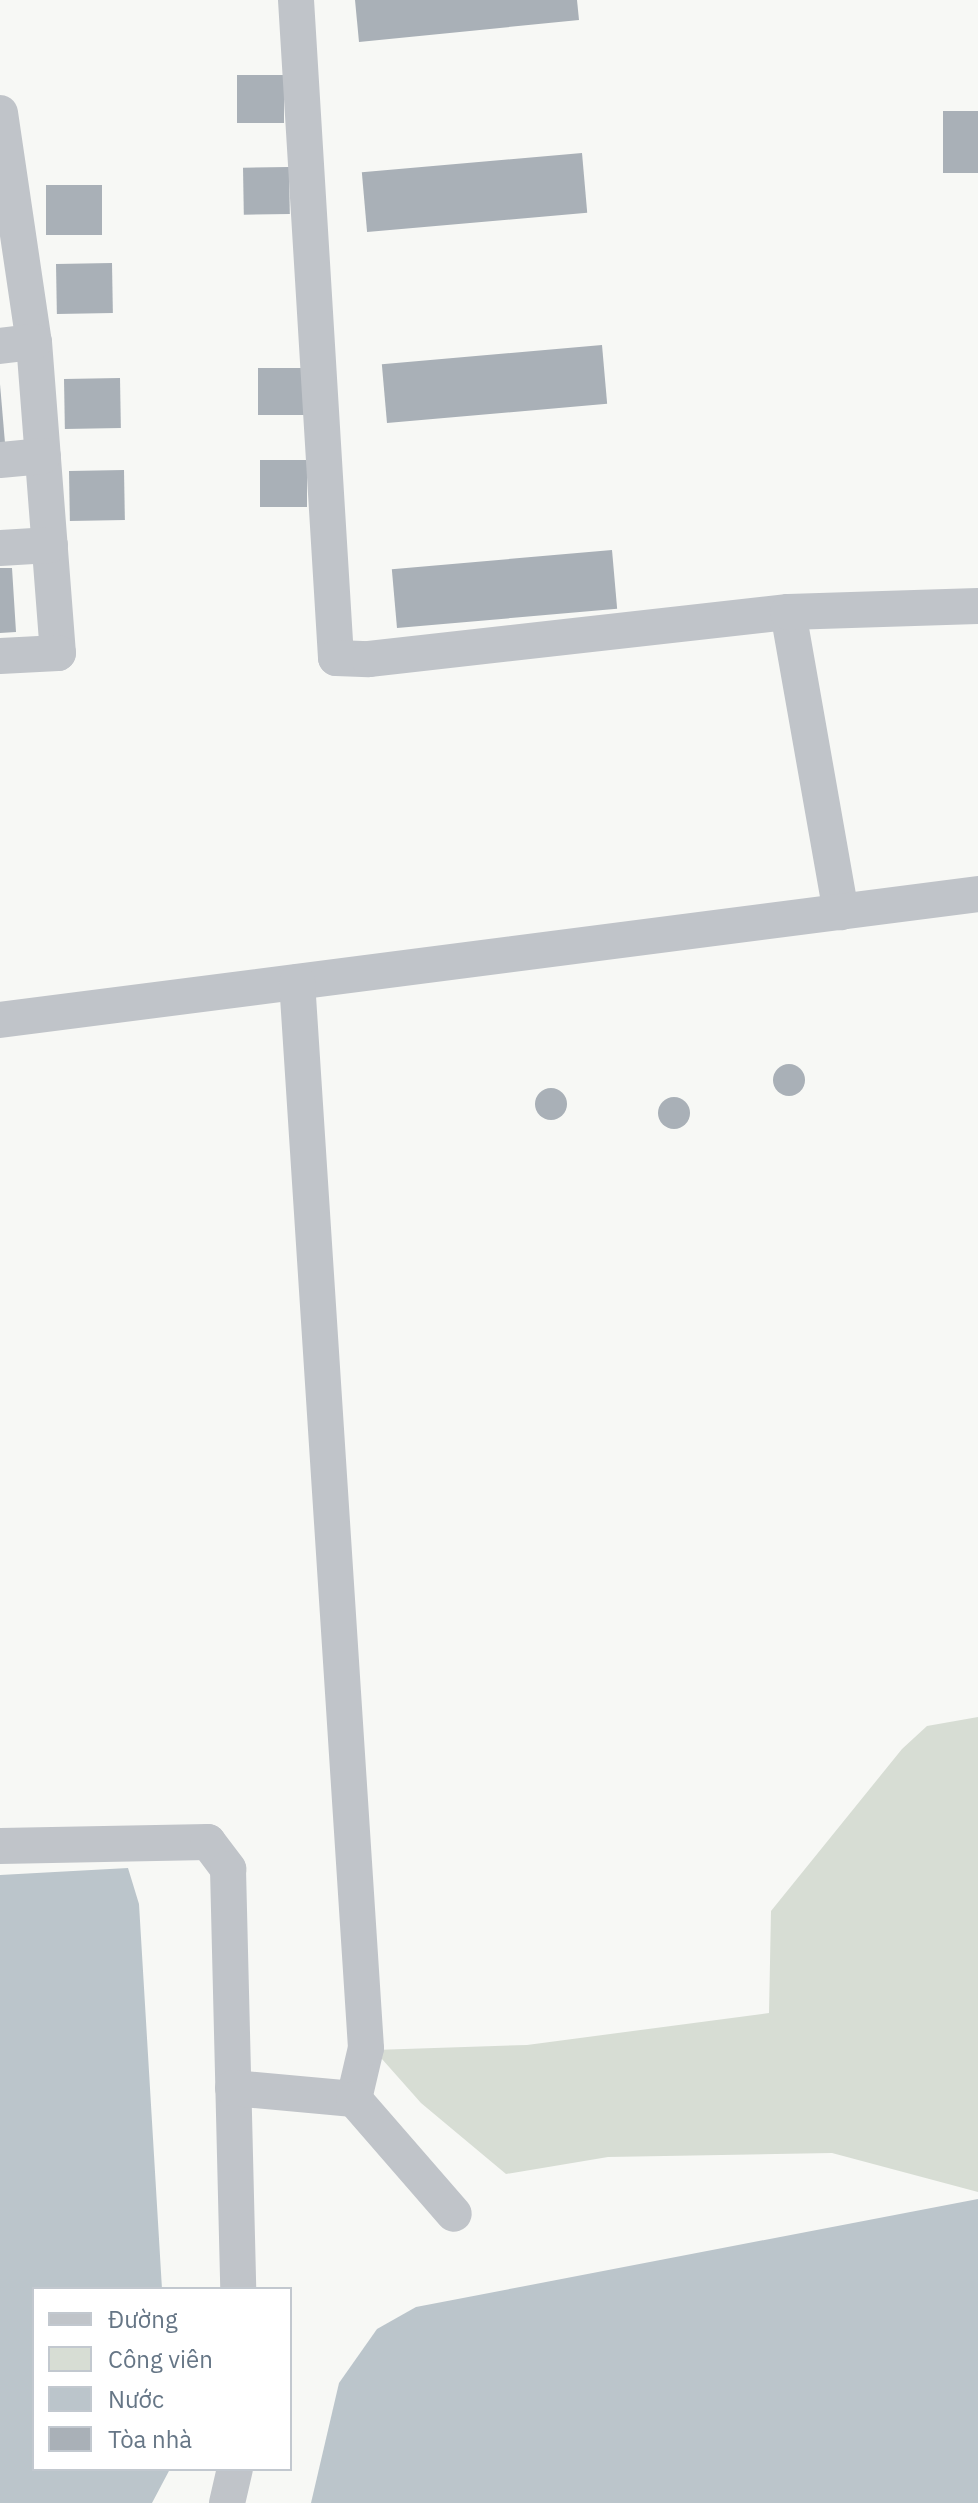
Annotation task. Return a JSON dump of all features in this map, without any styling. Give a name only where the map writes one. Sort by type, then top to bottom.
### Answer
[{"type":"lane","points":[[296,0],[336,658],[788,612],[978,606]]},
{"type":"lane","points":[[0,113],[17,344],[43,456],[58,653],[0,656]]},
{"type":"lane","points":[[0,460],[43,456]]},
{"type":"lane","points":[[0,548],[50,545]]},
{"type":"lane","points":[[788,612],[841,912]]},
{"type":"lane","points":[[0,1020],[978,894]]},
{"type":"lane","points":[[297,982],[366,2048],[354,2099]]},
{"type":"lane","points":[[0,1846],[208,1842],[228,1869],[238,2287]]},
{"type":"lane","points":[[233,2088],[354,2099],[454,2214]]},
{"type":"lane","points":[[227,2503],[235,2471]]},
{"type":"green space","points":[[978,1717],[978,2192],[832,2153],[608,2157],[506,2174],[421,2103],[374,2050],[527,2045],[769,2013],[771,1911],[902,1749],[927,1726]]},
{"type":"water","points":[[128,1868],[139,1904],[162,2287],[32,2287],[32,2471],[169,2471],[152,2503],[0,2503],[0,1875]]},
{"type":"water","points":[[978,2199],[978,2503],[311,2503],[339,2383],[377,2329],[416,2307]]},
{"type":"building","points":[[355,0],[577,0],[579,20],[359,42]]},
{"type":"building","points":[[237,75],[284,75],[284,123],[237,123]]},
{"type":"building","points":[[943,111],[978,111],[978,173],[943,173]]},
{"type":"building","points":[[582,153],[587,213],[367,232],[362,172]]},
{"type":"building","points":[[289,167],[290,214],[244,215],[243,168]]},
{"type":"building","points":[[46,185],[102,185],[102,235],[46,235]]},
{"type":"building","points":[[112,263],[113,313],[57,314],[56,264]]},
{"type":"building","points":[[602,345],[607,404],[387,423],[382,364]]},
{"type":"building","points":[[258,368],[305,368],[305,415],[258,415]]},
{"type":"building","points":[[120,378],[121,428],[65,429],[64,379]]},
{"type":"building","points":[[0,384],[5,443],[0,443]]},
{"type":"building","points":[[260,460],[307,460],[307,507],[260,507]]},
{"type":"building","points":[[124,470],[125,520],[70,521],[69,471]]},
{"type":"building","points":[[612,550],[617,609],[397,628],[392,569]]},
{"type":"building","points":[[0,568],[12,568],[16,632],[0,633]]},
{"type":"building","points":[[789,1064],[800,1069],[805,1080],[800,1091],[789,1096],[778,1091],[773,1080],[778,1069]]},
{"type":"building","points":[[551,1088],[562,1093],[567,1104],[562,1115],[551,1120],[540,1115],[535,1104],[540,1093]]},
{"type":"building","points":[[674,1097],[685,1102],[690,1113],[685,1124],[674,1129],[663,1124],[658,1113],[663,1102]]}]
